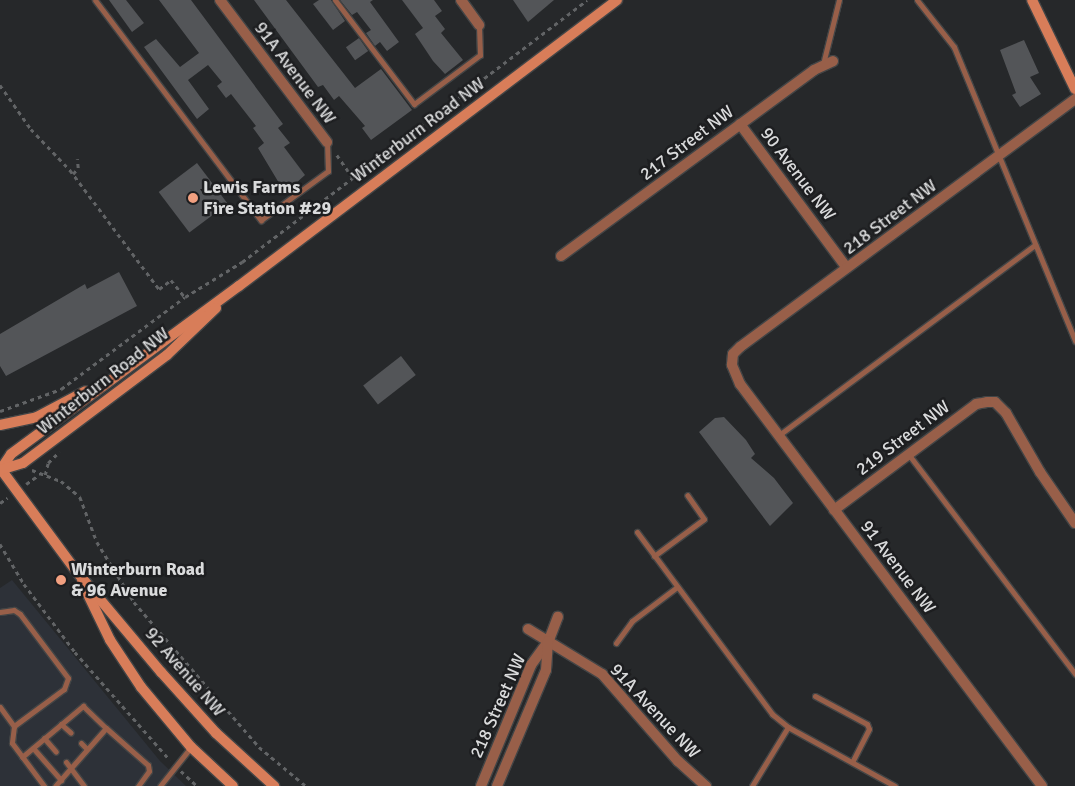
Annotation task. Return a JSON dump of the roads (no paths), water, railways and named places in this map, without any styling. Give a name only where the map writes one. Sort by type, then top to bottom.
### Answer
[{"type":"main road","name":"Winterburn Road NW","points":[[0,469],[10,454],[239,286],[617,0]]},
{"type":"main road","points":[[1032,0],[1075,89]]},
{"type":"main road","name":"Winterburn Road NW","points":[[0,469],[23,463],[167,354],[239,286]]},
{"type":"main road","points":[[0,425],[37,417],[112,378]]},
{"type":"main road","name":"92 Avenue NW","points":[[0,469],[77,572],[189,703],[274,786]]},
{"type":"main road","name":"92 Avenue NW","points":[[77,572],[110,640],[141,687],[190,747],[233,786]]},
{"type":"street","name":"91A Avenue NW","points":[[220,0],[327,142]]},
{"type":"street","points":[[461,0],[479,25]]},
{"type":"street","name":"217 Street NW","points":[[562,256],[823,64],[833,61]]},
{"type":"street","name":"218 Street NW","points":[[732,365],[733,354],[740,347],[1075,99]]},
{"type":"street","name":"90 Avenue NW","points":[[740,124],[848,268]]},
{"type":"street","name":"91 Avenue NW","points":[[732,365],[740,384],[1042,786]]},
{"type":"street","name":"219 Street NW","points":[[834,510],[976,404],[995,402],[1006,413],[1075,523]]},
{"type":"street","name":"218 Street NW","points":[[481,786],[531,665],[549,640],[558,617]]},
{"type":"street","name":"91A Avenue NW","points":[[528,630],[549,640],[602,674],[673,755],[706,786]]},
{"type":"street","name":"218 Street NW","points":[[497,786],[546,670],[549,640]]},
{"type":"lane","points":[[96,0],[261,220],[328,171],[327,142]]},
{"type":"lane","points":[[334,0],[414,104],[480,55],[479,25]]},
{"type":"lane","points":[[823,64],[839,0]]},
{"type":"lane","points":[[917,0],[954,47],[1075,341]]},
{"type":"lane","points":[[778,435],[1035,245]]},
{"type":"lane","points":[[909,455],[1075,674]]},
{"type":"lane","points":[[654,556],[704,519],[687,495]]},
{"type":"lane","points":[[637,532],[772,714],[788,727],[895,786]]},
{"type":"lane","points":[[616,642],[632,621],[678,587]]},
{"type":"lane","points":[[0,612],[14,610],[20,614],[68,678],[64,689],[14,726]]},
{"type":"lane","points":[[815,696],[867,724],[870,729],[852,762]]},
{"type":"lane","points":[[22,757],[83,706],[148,765],[149,771],[138,786]]},
{"type":"lane","points":[[0,707],[14,726],[12,743],[44,786]]},
{"type":"lane","points":[[61,724],[71,733]]},
{"type":"lane","points":[[752,786],[788,727]]},
{"type":"lane","points":[[55,786],[106,728]]},
{"type":"lane","points":[[44,738],[56,752]]},
{"type":"lane","points":[[81,743],[87,749]]},
{"type":"lane","points":[[160,786],[190,747]]},
{"type":"lane","points":[[33,748],[61,780]]},
{"type":"lane","points":[[66,762],[84,786]]},
{"type":"place","name":"Lewis Farms Fire Station #29","points":[[193,198]]},
{"type":"place","name":"Winterburn Road & 96 Avenue","points":[[61,580]]}]
